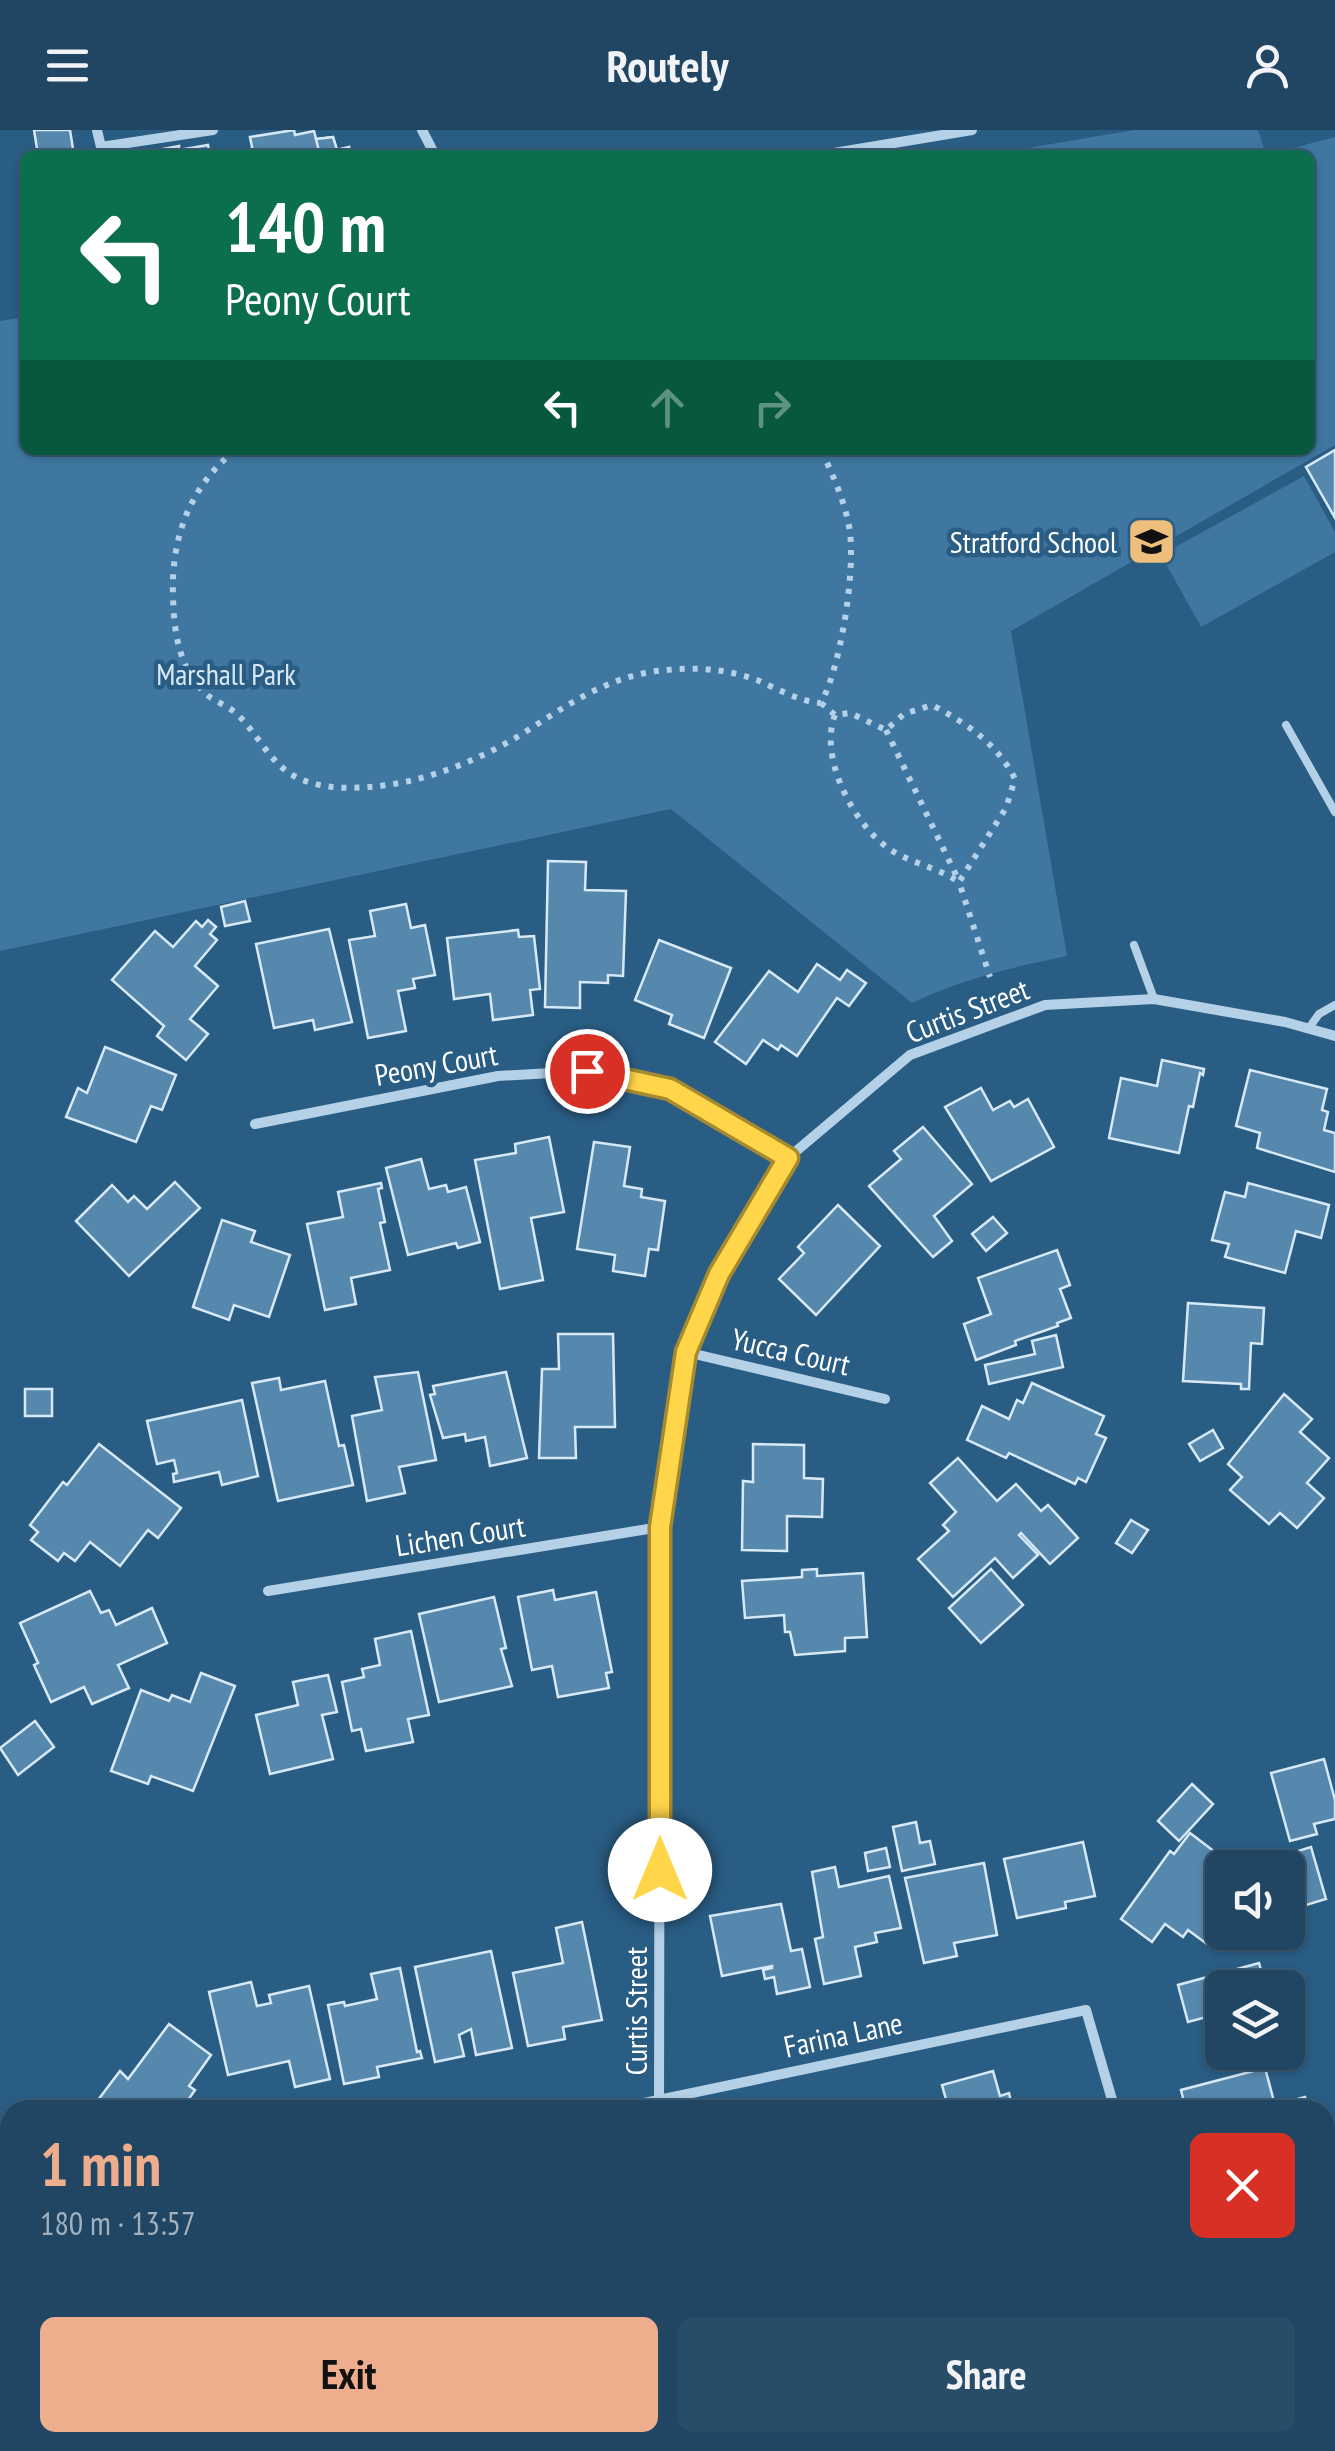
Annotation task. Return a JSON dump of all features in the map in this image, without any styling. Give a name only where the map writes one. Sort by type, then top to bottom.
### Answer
[{"type":"street","points":[[98,130],[101,147],[213,130]]},
{"type":"street","points":[[852,150],[972,130]]},
{"type":"street","name":"Curtis Street","points":[[660,2100],[660,1527],[686,1352],[719,1274],[788,1158],[910,1055],[1045,1005],[1154,998],[1335,1036]]},
{"type":"street","name":"Peony Court","points":[[255,1124],[498,1076],[587,1071],[670,1089],[788,1158]]},
{"type":"street","name":"Yucca Court","points":[[686,1352],[885,1399]]},
{"type":"street","name":"Lichen Court","points":[[268,1592],[660,1527]]},
{"type":"street","name":"Farina Lane","points":[[678,2100],[1086,2010],[1112,2100]]},
{"type":"lane","points":[[1286,725],[1335,812]]},
{"type":"lane","points":[[1134,944],[1154,998]]},
{"type":"lane","points":[[1309,1028],[1319,1014],[1335,1005]]},
{"type":"path","points":[[229,455],[196,490],[182,521],[172,565],[174,615],[183,666],[207,695],[237,714],[292,775],[334,789],[385,786],[426,776],[474,760],[602,684],[696,666],[750,678],[821,703],[835,715]]},
{"type":"path","points":[[821,703],[835,660],[850,580],[850,531],[835,479],[823,455]]},
{"type":"path","points":[[886,730],[904,714],[932,705],[961,720],[1003,754],[1015,779],[1006,808],[959,882]]},
{"type":"path","points":[[835,715],[850,712],[886,730],[959,882],[990,977]]},
{"type":"path","points":[[835,715],[829,730],[831,754],[839,782],[862,820],[890,850],[939,869],[959,882]]},
{"type":"green space","points":[[1134,130],[1258,130],[1264,150],[1016,150]]},
{"type":"green space","name":"Marshall Park","points":[[1335,137],[1335,445],[1011,631],[1067,956],[988,975],[912,1003],[671,809],[0,951],[0,321],[20,318],[20,455],[1315,455],[1315,150],[1286,150]]},
{"type":"green space","points":[[1304,476],[1335,532],[1335,552],[1201,627],[1161,555]]},
{"type":"building","points":[[34,130],[70,130],[73,150],[37,150]]},
{"type":"building","points":[[314,131],[316,139],[333,137],[337,150],[253,150],[250,137]]},
{"type":"building","points":[[333,137],[337,150],[319,150],[316,139]]},
{"type":"building","points":[[208,145],[209,150],[179,150]]},
{"type":"building","points":[[1335,450],[1335,518],[1306,467]]},
{"type":"building","points":[[548,861],[586,862],[585,890],[626,891],[623,976],[608,975],[608,983],[580,982],[580,1008],[545,1007]]},
{"type":"building","points":[[245,901],[250,921],[225,926],[221,907]]},
{"type":"building","points":[[406,904],[411,928],[425,925],[435,975],[413,979],[415,988],[398,991],[406,1031],[368,1038],[349,940],[375,936],[370,911]]},
{"type":"building","points":[[208,920],[216,927],[210,934],[217,940],[195,966],[218,986],[190,1019],[208,1034],[186,1060],[157,1036],[164,1026],[112,980],[155,931],[173,947],[196,921],[202,927]]},
{"type":"building","points":[[329,929],[352,1022],[315,1030],[313,1020],[274,1028],[256,944]]},
{"type":"building","points":[[518,930],[519,937],[534,936],[540,989],[530,990],[533,1015],[493,1020],[490,994],[454,999],[447,938]]},
{"type":"building","points":[[659,940],[731,968],[704,1038],[669,1024],[672,1015],[635,1000]]},
{"type":"building","points":[[817,964],[840,980],[847,970],[866,983],[849,1006],[837,998],[797,1056],[781,1045],[778,1050],[763,1040],[746,1064],[715,1042],[769,971],[798,992]]},
{"type":"building","points":[[105,1047],[176,1075],[162,1110],[151,1106],[136,1142],[66,1117],[78,1088],[87,1093]]},
{"type":"building","points":[[1162,1060],[1204,1069],[1193,1107],[1189,1106],[1179,1153],[1109,1138],[1121,1078],[1157,1086]]},
{"type":"building","points":[[1250,1070],[1327,1089],[1322,1110],[1328,1112],[1324,1130],[1335,1133],[1335,1172],[1257,1148],[1260,1133],[1236,1126]]},
{"type":"building","points":[[981,1088],[993,1110],[1010,1101],[1014,1107],[1028,1099],[1054,1147],[991,1181],[945,1107]]},
{"type":"building","points":[[923,1127],[972,1184],[934,1216],[952,1241],[933,1257],[869,1186],[901,1159],[894,1151]]},
{"type":"building","points":[[549,1137],[564,1212],[531,1218],[543,1280],[500,1289],[475,1160],[516,1153],[515,1144]]},
{"type":"building","points":[[594,1142],[630,1147],[624,1186],[642,1189],[641,1197],[665,1201],[658,1250],[649,1249],[645,1276],[613,1271],[615,1255],[577,1249]]},
{"type":"building","points":[[421,1159],[429,1189],[446,1185],[448,1192],[466,1187],[480,1242],[458,1248],[456,1243],[408,1255],[386,1168]]},
{"type":"building","points":[[175,1182],[200,1208],[129,1276],[76,1221],[112,1185],[128,1202],[134,1196],[147,1209]]},
{"type":"building","points":[[381,1183],[382,1188],[378,1189],[385,1222],[380,1223],[390,1270],[351,1278],[356,1304],[325,1310],[307,1224],[343,1217],[338,1192]]},
{"type":"building","points":[[1248,1183],[1329,1205],[1321,1238],[1296,1231],[1285,1273],[1225,1257],[1229,1244],[1212,1240],[1225,1192],[1245,1197]]},
{"type":"building","points":[[838,1205],[880,1246],[816,1315],[779,1279],[804,1253],[798,1247]]},
{"type":"building","points":[[993,1217],[1007,1233],[986,1251],[972,1234]]},
{"type":"building","points":[[222,1220],[255,1231],[251,1242],[290,1255],[269,1317],[234,1305],[229,1320],[193,1307]]},
{"type":"building","points":[[1057,1250],[1070,1285],[1060,1289],[1071,1318],[976,1360],[964,1324],[991,1314],[978,1278]]},
{"type":"building","points":[[1188,1303],[1264,1308],[1262,1344],[1251,1343],[1249,1389],[1241,1389],[1241,1384],[1183,1381]]},
{"type":"building","points":[[558,1334],[613,1334],[615,1427],[575,1427],[576,1458],[539,1458],[542,1369],[559,1369]]},
{"type":"building","points":[[1056,1335],[1063,1367],[989,1384],[985,1365],[1035,1354],[1032,1341]]},
{"type":"building","points":[[418,1372],[436,1460],[399,1467],[405,1493],[367,1501],[352,1416],[382,1410],[375,1377]]},
{"type":"building","points":[[506,1372],[527,1458],[490,1466],[485,1437],[466,1441],[465,1434],[443,1438],[430,1395],[435,1394],[433,1386]]},
{"type":"building","points":[[279,1378],[281,1390],[325,1381],[339,1446],[344,1445],[353,1485],[278,1501],[252,1383]]},
{"type":"building","points":[[1032,1383],[1104,1416],[1096,1434],[1106,1438],[1086,1482],[1078,1478],[1075,1484],[1009,1453],[1006,1458],[967,1440],[982,1406],[1009,1419],[1017,1400],[1023,1403]]},
{"type":"building","points":[[25,1389],[52,1389],[52,1416],[25,1416]]},
{"type":"building","points":[[1284,1394],[1312,1419],[1300,1432],[1329,1458],[1307,1483],[1324,1498],[1297,1528],[1280,1513],[1269,1524],[1230,1490],[1242,1477],[1228,1464]]},
{"type":"building","points":[[242,1400],[258,1476],[222,1485],[219,1472],[174,1482],[174,1460],[157,1464],[147,1421]]},
{"type":"building","points":[[1213,1430],[1223,1448],[1200,1461],[1189,1444]]},
{"type":"building","points":[[99,1444],[181,1508],[158,1538],[148,1530],[120,1566],[90,1542],[75,1561],[64,1553],[58,1561],[31,1540],[38,1532],[30,1525]]},
{"type":"building","points":[[753,1444],[804,1445],[804,1478],[823,1479],[822,1517],[787,1516],[787,1551],[742,1550],[743,1481],[753,1482]]},
{"type":"building","points":[[958,1458],[997,1501],[1016,1484],[1041,1511],[1048,1505],[1078,1538],[1050,1564],[1021,1533],[1038,1555],[1013,1578],[995,1558],[953,1597],[918,1559],[949,1531],[943,1525],[956,1512],[930,1483]]},
{"type":"building","points":[[1131,1520],[1148,1530],[1132,1553],[1116,1543]]},
{"type":"building","points":[[817,1569],[817,1576],[863,1573],[867,1637],[845,1638],[845,1651],[795,1655],[790,1632],[785,1632],[784,1615],[745,1618],[742,1581],[802,1577],[802,1570]]},
{"type":"building","points":[[991,1569],[1023,1605],[981,1643],[949,1608]]},
{"type":"building","points":[[553,1590],[555,1600],[596,1592],[612,1672],[606,1673],[609,1688],[558,1697],[552,1666],[532,1670],[518,1597]]},
{"type":"building","points":[[90,1591],[101,1613],[109,1610],[116,1625],[152,1608],[167,1643],[118,1665],[129,1688],[92,1704],[84,1687],[51,1702],[20,1623]]},
{"type":"building","points":[[494,1597],[506,1648],[501,1649],[512,1686],[439,1702],[419,1614]]},
{"type":"building","points":[[411,1631],[429,1715],[408,1719],[413,1742],[366,1751],[361,1729],[352,1731],[342,1682],[364,1677],[362,1669],[380,1665],[375,1639]]},
{"type":"building","points":[[201,1673],[235,1686],[193,1791],[151,1776],[148,1784],[111,1771],[141,1690],[169,1701],[172,1695],[190,1702]]},
{"type":"building","points":[[328,1675],[337,1712],[322,1715],[333,1759],[270,1774],[256,1715],[298,1705],[293,1682]]},
{"type":"building","points":[[35,1721],[54,1747],[18,1775],[0,1748]]},
{"type":"building","points":[[1324,1759],[1335,1800],[1335,1819],[1314,1824],[1317,1834],[1290,1841],[1271,1773]]},
{"type":"building","points":[[1192,1784],[1213,1804],[1179,1841],[1158,1821]]},
{"type":"building","points":[[916,1822],[920,1843],[930,1841],[935,1864],[902,1871],[893,1827]]},
{"type":"building","points":[[1190,1833],[1212,1850],[1205,1850],[1205,1943],[1188,1930],[1183,1937],[1165,1924],[1152,1942],[1121,1919],[1170,1851],[1174,1854]]},
{"type":"building","points":[[1083,1842],[1095,1896],[1065,1902],[1066,1908],[1017,1918],[1004,1859]]},
{"type":"building","points":[[1311,1847],[1326,1899],[1305,1905],[1305,1850],[1301,1850]]},
{"type":"building","points":[[886,1848],[890,1867],[868,1871],[865,1853]]},
{"type":"building","points":[[984,1863],[997,1935],[954,1943],[957,1956],[924,1963],[905,1878]]},
{"type":"building","points":[[835,1867],[839,1887],[889,1876],[901,1928],[875,1933],[877,1942],[855,1947],[861,1976],[824,1984],[815,1939],[823,1937],[812,1872]]},
{"type":"building","points":[[781,1904],[791,1951],[802,1949],[810,1987],[777,1994],[774,1977],[765,1979],[763,1970],[772,1966],[722,1976],[710,1916]]},
{"type":"building","points":[[582,1922],[602,2020],[563,2027],[565,2039],[528,2046],[513,1973],[563,1963],[556,1928]]},
{"type":"building","points":[[491,1951],[512,2048],[476,2055],[471,2029],[459,2035],[464,2056],[435,2062],[415,1967]]},
{"type":"building","points":[[1259,1963],[1261,1970],[1233,1970]]},
{"type":"building","points":[[400,1968],[417,2052],[422,2058],[377,2067],[379,2077],[344,2084],[328,2005],[344,2002],[345,2006],[377,1999],[371,1974]]},
{"type":"building","points":[[1205,1978],[1205,2017],[1188,2022],[1178,1985]]},
{"type":"building","points":[[251,1982],[257,2006],[271,2003],[269,1995],[309,1986],[330,2079],[295,2087],[289,2061],[228,2075],[209,1992]]},
{"type":"building","points":[[169,2024],[211,2055],[189,2086],[195,2090],[188,2100],[98,2100],[120,2071],[128,2079]]},
{"type":"building","points":[[1266,2070],[1274,2100],[1184,2100],[1181,2090]]},
{"type":"building","points":[[993,2071],[1000,2096],[1009,2093],[1011,2100],[946,2100],[942,2085]]},
{"type":"place","name":"Stratford School","points":[[1152,541]]},
{"type":"route","points":[[587,1071],[670,1089],[788,1158],[719,1274],[686,1352],[660,1527],[660,1870]]}]
